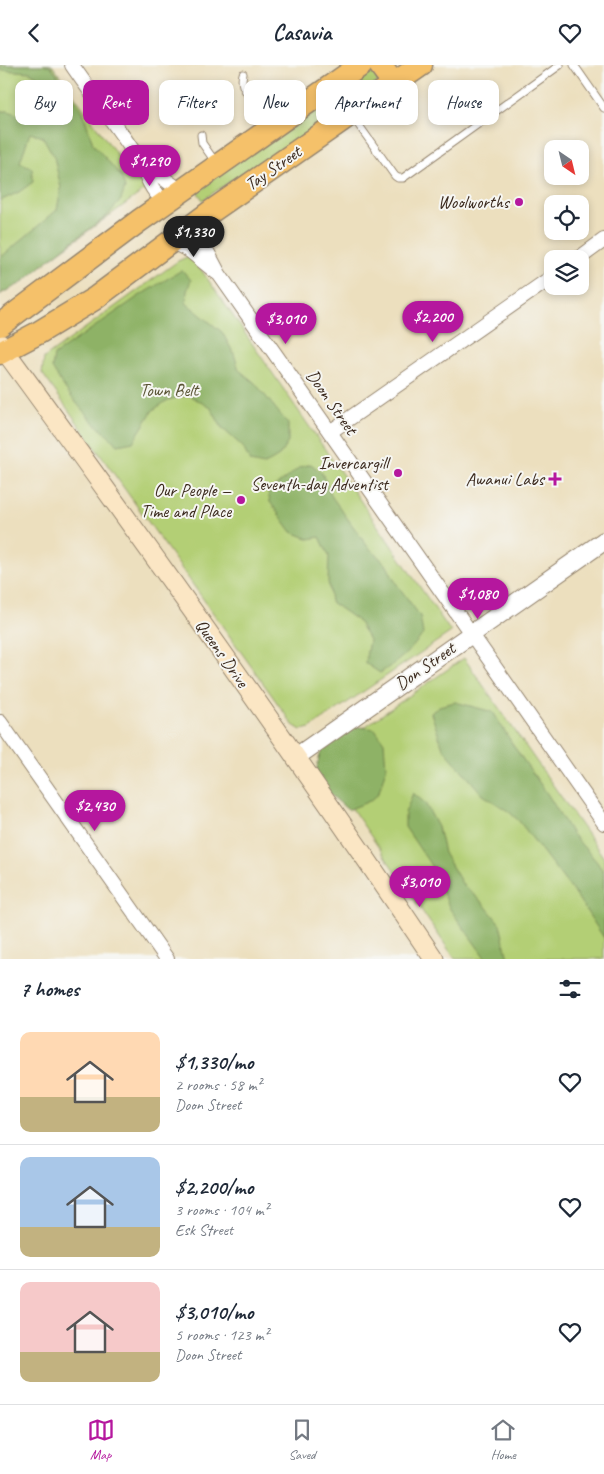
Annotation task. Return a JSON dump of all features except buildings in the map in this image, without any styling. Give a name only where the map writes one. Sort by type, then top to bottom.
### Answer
[{"type":"highway","name":"Tay Street","points":[[0,325],[139,221],[361,65]]},
{"type":"highway","points":[[380,65],[391,80]]},
{"type":"highway","name":"Tay Street","points":[[400,80],[421,65]]},
{"type":"highway","name":"Tay Street","points":[[2,349],[45,329],[94,299],[218,207],[335,125]]},
{"type":"highway","points":[[174,196],[186,209],[218,207]]},
{"type":"highway","points":[[139,221],[165,221],[181,224],[189,228]]},
{"type":"main road","name":"Queens Drive","points":[[2,349],[91,469],[296,757],[434,959]]},
{"type":"street","points":[[72,65],[138,159],[148,183],[157,195],[174,196]]},
{"type":"street","name":"Doon Street","points":[[189,228],[202,243],[219,274],[604,823]]},
{"type":"street","name":"Doon Street","points":[[171,241],[190,251],[219,274]]},
{"type":"street","points":[[589,251],[604,241]]},
{"type":"street","points":[[330,432],[544,283]]},
{"type":"street","name":"Don Street","points":[[296,757],[604,541]]},
{"type":"street","points":[[0,721],[167,959]]},
{"type":"lane","points":[[359,125],[395,176],[400,178],[560,65]]},
{"type":"lane","points":[[574,65],[604,108]]},
{"type":"lane","points":[[244,89],[241,80],[243,74],[247,80]]},
{"type":"lane","points":[[201,135],[202,143],[218,165]]},
{"type":"green space","points":[[0,65],[52,65],[63,80],[15,80],[15,125],[73,125],[73,94],[83,108],[83,125],[95,125],[136,181],[141,182],[146,189],[0,295]]},
{"type":"green space","points":[[0,65],[50,65],[61,80],[43,80],[30,72],[0,70]]},
{"type":"green space","points":[[370,71],[378,79],[378,80],[357,80]]},
{"type":"green space","points":[[73,98],[83,112],[83,125],[87,125],[93,144],[121,176],[125,188],[121,200],[107,216],[66,246],[20,284],[2,293],[0,292],[0,258],[57,210],[61,188],[54,157],[43,137],[30,133],[20,162],[32,168],[33,182],[19,192],[0,201],[0,111],[15,114],[15,125],[73,125]]},
{"type":"green space","points":[[316,108],[316,125],[318,125],[272,158],[251,167],[203,200],[196,190],[291,125],[306,125],[306,115]]},
{"type":"green space","name":"Town Belt","points":[[191,255],[451,632],[310,728],[301,730],[293,725],[42,373],[44,358],[178,261]]},
{"type":"green space","points":[[182,270],[191,280],[187,291],[186,303],[222,332],[234,354],[239,370],[255,383],[288,424],[288,442],[279,456],[264,465],[250,462],[243,447],[222,428],[211,408],[189,395],[168,400],[153,410],[133,442],[118,445],[82,409],[52,368],[54,355],[142,294]]},
{"type":"green space","points":[[311,464],[322,473],[332,497],[368,547],[386,564],[396,583],[420,616],[423,634],[403,656],[380,673],[365,663],[369,640],[358,621],[331,602],[328,581],[329,556],[320,537],[309,539],[292,532],[270,502],[268,492],[300,467]]},
{"type":"green space","points":[[464,658],[604,858],[604,959],[455,959],[318,759]]},
{"type":"green space","points":[[455,702],[493,712],[572,834],[597,862],[604,873],[604,938],[578,898],[519,821],[508,811],[483,795],[443,748],[431,713],[439,706]]},
{"type":"green space","points":[[353,726],[375,729],[384,742],[386,768],[379,792],[372,800],[348,810],[332,796],[316,775],[322,749],[336,735]]},
{"type":"green space","points":[[413,793],[425,803],[438,827],[444,853],[463,885],[483,903],[500,924],[508,959],[486,959],[450,909],[432,867],[405,827],[405,813]]},
{"type":"place","name":"Woolworths","points":[[519,202]]},
{"type":"place","name":"Invercargill Seventh-day Adventist","points":[[398,473]]},
{"type":"place","name":"Awanui Labs","points":[[555,479]]},
{"type":"place","name":"Our People — Time and Place","points":[[241,500]]}]
